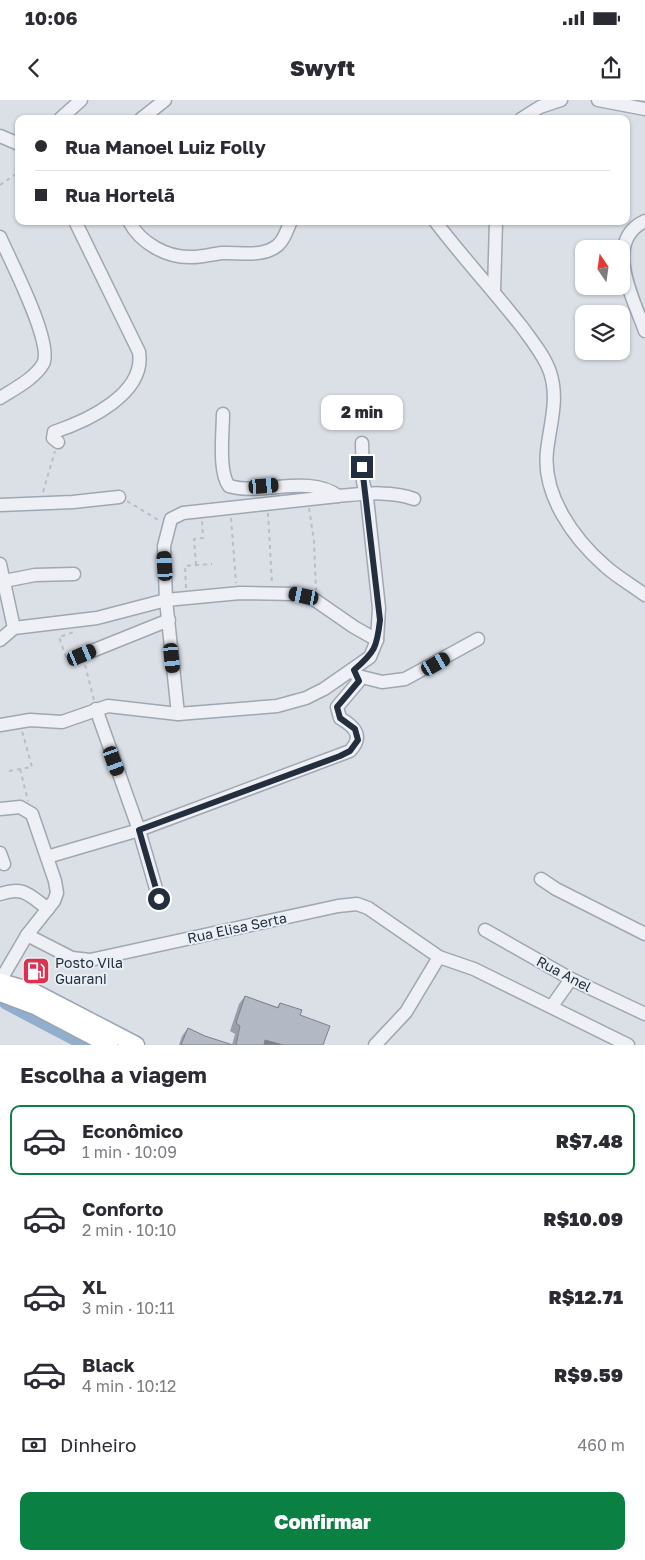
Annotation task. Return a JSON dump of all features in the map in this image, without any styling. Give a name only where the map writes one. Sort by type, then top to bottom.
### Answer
[{"type":"main road","points":[[0,982],[32,990],[136,1045]]},
{"type":"main road","points":[[0,993],[34,1006],[109,1045]]},
{"type":"street","points":[[64,115],[81,100]]},
{"type":"street","points":[[146,115],[165,100]]},
{"type":"street","points":[[527,115],[540,107],[561,100]]},
{"type":"street","points":[[598,100],[645,109]]},
{"type":"street","points":[[0,136],[15,142]]},
{"type":"street","points":[[645,221],[628,236],[623,245],[623,258],[625,274],[645,332]]},
{"type":"street","points":[[58,442],[53,438],[54,432],[99,413],[126,389],[140,367],[139,352],[77,225]]},
{"type":"street","points":[[131,225],[134,233],[152,246],[173,256],[192,258],[221,253],[265,252],[277,246],[289,225]]},
{"type":"street","points":[[438,225],[536,346],[550,372],[555,405],[547,453],[547,469],[561,513],[579,538],[605,566],[645,595]]},
{"type":"street","points":[[494,292],[496,225]]},
{"type":"street","points":[[0,237],[35,316],[44,342],[45,359],[38,371],[0,398]]},
{"type":"street","points":[[224,414],[224,471],[229,486],[313,488],[329,490],[338,496]]},
{"type":"street","points":[[0,725],[19,721],[62,722],[96,709],[120,706],[178,714],[291,703],[356,673],[370,657],[378,640],[379,608],[363,482],[362,443]]},
{"type":"street","points":[[178,714],[166,600],[164,546],[168,526],[175,516],[201,510],[366,494],[406,496],[414,499]]},
{"type":"street","points":[[0,505],[40,504],[120,497]]},
{"type":"street","points":[[0,564],[14,628]]},
{"type":"street","points":[[4,582],[36,575],[74,574]]},
{"type":"street","points":[[0,640],[14,628],[97,618],[166,600],[237,593],[273,593],[294,594],[315,600],[354,627],[378,640]]},
{"type":"street","points":[[82,655],[169,620]]},
{"type":"street","points":[[356,673],[382,682],[405,680],[478,640]]},
{"type":"street","points":[[47,857],[139,830],[350,751],[358,740],[357,733],[352,726],[340,718],[337,707],[358,684],[356,673]]},
{"type":"street","points":[[96,709],[139,830],[159,899]]},
{"type":"street","points":[[0,809],[20,807],[32,814],[55,880],[56,897],[27,935],[0,982]]},
{"type":"street","points":[[540,879],[645,934]]},
{"type":"street","points":[[0,894],[12,890],[22,890],[48,909]]},
{"type":"street","name":"Rua Elisa Serta","points":[[27,935],[72,958],[90,960],[338,906],[357,904],[368,908],[439,957],[474,969],[628,1045]]},
{"type":"street","name":"Rua Anel","points":[[484,930],[571,979],[645,1014]]},
{"type":"street","points":[[375,1045],[406,1012],[439,957]]},
{"type":"street","points":[[552,1006],[571,979]]},
{"type":"path","points":[[0,185],[15,175]]},
{"type":"path","points":[[40,504],[58,442]]},
{"type":"path","points":[[120,497],[168,526]]},
{"type":"path","points":[[307,500],[314,541],[315,600]]},
{"type":"path","points":[[267,504],[273,593]]},
{"type":"path","points":[[230,508],[237,593]]},
{"type":"path","points":[[196,565],[194,539],[203,538],[201,510]]},
{"type":"path","points":[[186,597],[185,566],[212,564]]},
{"type":"path","points":[[9,771],[32,767],[19,721]]},
{"type":"path","points":[[20,769],[32,814]]},
{"type":"building","points":[[245,996],[278,1008],[280,1003],[302,1010],[300,1015],[330,1026],[323,1045],[283,1045],[265,1040],[264,1045],[236,1045],[240,1026],[236,1023]]},
{"type":"building","points":[[188,1028],[205,1036],[233,1045],[181,1045]]},
{"type":"waterway","points":[[7,1002],[89,1045]]},
{"type":"place","name":"Posto Vila Guarani","points":[[36,971]]},
{"type":"route","points":[[159,899],[139,830],[340,756],[350,751],[358,740],[355,729],[338,716],[337,707],[340,701],[359,681],[354,670],[370,657],[378,640],[379,608],[362,467]]}]
